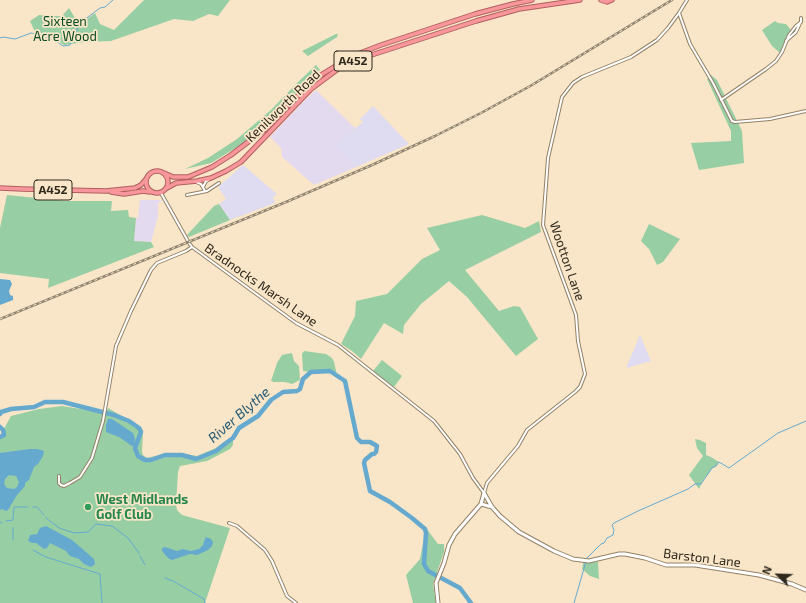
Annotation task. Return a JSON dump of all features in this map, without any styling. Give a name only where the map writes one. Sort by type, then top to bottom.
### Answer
[{"type":"highway","name":"Kenilworth Road","points":[[164,173],[173,177],[188,178],[212,167],[231,155],[269,126],[308,86],[336,65],[350,57],[381,44],[475,14],[532,0]]},
{"type":"highway","name":"Kenilworth Road","points":[[167,188],[176,183],[211,178],[241,162],[311,89],[338,69],[353,61],[476,21],[519,9],[580,0]]},
{"type":"highway","points":[[601,0],[607,2],[612,0]]},
{"type":"highway","name":"A452","points":[[0,188],[22,190],[106,191],[135,188],[141,185],[153,172],[164,173]]},
{"type":"highway","points":[[164,173],[168,180],[167,188]]},
{"type":"highway","points":[[146,179],[147,186],[151,192]]},
{"type":"highway","name":"A452","points":[[106,191],[124,194],[143,191],[161,193],[167,188]]},
{"type":"street","name":"Wootton Lane","points":[[479,486],[487,482],[518,446],[527,430],[580,388],[585,374],[578,341],[576,315],[543,225],[548,158],[562,97],[573,83],[582,77],[631,57],[644,49],[663,34],[676,18],[686,0]]},
{"type":"street","points":[[679,13],[690,44],[732,121],[770,119],[806,111]]},
{"type":"street","points":[[676,18],[680,17]]},
{"type":"street","points":[[721,100],[776,61],[782,52],[785,42],[796,26],[801,22],[801,18]]},
{"type":"street","name":"Kenilworth Road","points":[[203,187],[211,178]]},
{"type":"street","points":[[195,181],[201,184],[205,191]]},
{"type":"street","points":[[187,195],[205,191],[219,183]]},
{"type":"street","name":"Bradnocks Marsh Lane","points":[[161,193],[192,247],[296,323],[338,345],[434,421],[460,454],[484,493]]},
{"type":"street","points":[[59,476],[59,483],[64,486],[83,474],[92,458],[103,421],[116,346],[151,270],[157,263],[192,247]]},
{"type":"street","name":"Wootton Lane","points":[[484,493],[487,482]]},
{"type":"street","points":[[438,603],[436,583],[447,548],[452,538],[481,504],[484,493]]},
{"type":"street","name":"Barston Lane","points":[[484,493],[492,507],[508,524],[524,536],[573,559],[589,562],[619,554],[625,554],[645,558],[666,565],[695,565],[759,576],[792,584],[806,590]]},
{"type":"street","points":[[481,504],[492,507]]},
{"type":"street","points":[[229,523],[236,526],[265,550],[287,596],[296,603]]},
{"type":"shaded area","points":[[316,90],[355,128],[337,144],[356,167],[314,185],[282,157],[281,148],[270,137]]},
{"type":"shaded area","points":[[373,106],[409,144],[356,167],[336,144],[363,122],[360,119]]},
{"type":"shaded area","points":[[243,165],[277,194],[273,197],[275,203],[230,220],[219,204],[226,199],[218,187]]},
{"type":"shaded area","points":[[140,200],[163,200],[158,203],[158,216],[151,242],[134,241],[136,218],[138,218]]},
{"type":"shaded area","points":[[640,335],[651,361],[626,368]]},
{"type":"green space","name":"Sixteen Acre Wood","points":[[144,0],[230,0],[218,16],[209,14],[193,21],[174,19],[111,41],[85,42],[64,45],[49,35],[35,32],[30,21],[39,15],[62,16],[69,8],[79,25],[95,13],[100,24],[114,30]]},
{"type":"green space","points":[[775,21],[786,24],[791,30],[780,53],[772,46],[762,30]]},
{"type":"green space","points":[[338,34],[337,37],[308,56],[302,51]]},
{"type":"green space","points":[[316,65],[320,70],[247,141],[211,163],[185,169],[208,158],[237,139],[271,110]]},
{"type":"green space","points":[[711,75],[717,80],[742,131],[744,163],[699,170],[691,143],[731,141],[731,131],[707,79]]},
{"type":"green space","points":[[7,195],[66,201],[112,201],[111,211],[128,210],[129,217],[136,218],[134,241],[151,242],[154,247],[48,288],[49,279],[0,273],[0,228]]},
{"type":"green space","points":[[219,204],[230,220],[189,237],[187,235],[214,206]]},
{"type":"green space","points":[[482,215],[525,228],[539,221],[541,232],[465,270],[499,311],[514,306],[520,307],[538,339],[516,356],[467,297],[449,281],[421,304],[404,325],[403,334],[384,323],[361,359],[341,344],[355,316],[356,301],[387,294],[422,259],[440,250],[427,228]]},
{"type":"green space","points":[[649,224],[680,239],[663,262],[657,265],[649,249],[641,241]]},
{"type":"green space","points":[[304,351],[326,354],[332,358],[337,375],[330,371],[303,371],[302,354]]},
{"type":"green space","points":[[292,353],[294,361],[299,366],[300,380],[292,384],[271,381],[277,363],[282,355]]},
{"type":"green space","points":[[382,360],[402,376],[394,387],[373,371]]},
{"type":"green space","name":"West Midlands Golf Club","points":[[62,406],[106,413],[108,408],[141,427],[143,431],[142,452],[147,458],[180,453],[197,456],[216,448],[233,437],[233,445],[230,449],[207,461],[180,466],[178,472],[177,510],[182,515],[230,528],[205,603],[0,603],[0,436],[11,416],[39,409]]},
{"type":"green space","points":[[695,439],[706,443],[706,455],[719,462],[712,468],[703,480],[699,489],[689,475],[703,456],[697,448]]},
{"type":"green space","points":[[426,528],[438,544],[444,544],[444,552],[433,584],[436,603],[413,603],[406,575],[420,559]]},
{"type":"green space","points":[[598,562],[599,579],[590,576],[582,569],[583,563]]},
{"type":"water","points":[[0,279],[10,280],[12,284],[9,291],[10,295],[13,296],[13,300],[0,305]]},
{"type":"water","points":[[108,419],[112,419],[133,433],[135,439],[134,446],[119,437],[106,432]]},
{"type":"water","points":[[30,449],[44,451],[38,464],[34,467],[29,480],[25,483],[25,486],[6,511],[2,509],[0,510],[0,453]],"holes":[[[9,475],[16,476],[19,482],[17,487],[14,489],[7,488],[4,484],[5,479]]]},
{"type":"water","points":[[46,526],[72,540],[94,559],[95,564],[91,567],[84,564],[79,559],[70,556],[66,551],[50,543],[47,548],[44,549],[36,543],[28,541],[30,535],[37,534],[40,528]]},
{"type":"water","points":[[206,537],[211,539],[213,542],[212,546],[208,550],[197,555],[190,554],[172,560],[162,551],[162,548],[165,547],[177,551],[183,549],[191,551],[199,549],[203,545]]},
{"type":"waterway","points":[[0,38],[15,39],[31,33],[54,40],[63,46],[70,45],[80,23],[113,0]]},
{"type":"waterway","name":"River Blythe","points":[[0,414],[1,412],[11,409],[34,407],[45,402],[63,402],[114,415],[129,421],[139,428],[141,432],[135,448],[138,456],[145,460],[151,460],[165,455],[182,455],[196,459],[216,451],[233,438],[239,428],[258,416],[271,400],[283,392],[297,391],[300,389],[303,379],[311,372],[330,371],[345,381],[357,438],[361,442],[370,442],[377,446],[376,452],[365,460],[364,463],[370,491],[390,502],[425,529],[424,564],[428,571],[460,588],[471,603]]},
{"type":"waterway","points":[[574,603],[587,558],[601,544],[604,543],[607,538],[613,535],[614,530],[612,525],[614,523],[688,489],[695,484],[701,484],[712,468],[719,462],[729,468],[778,433],[806,421]]},
{"type":"waterway","name":"River Blythe","points":[[0,427],[3,430],[4,435],[0,437]]},
{"type":"waterway","points":[[6,521],[13,520],[14,507],[28,507]]},
{"type":"waterway","points":[[33,507],[37,507],[44,515]]},
{"type":"waterway","points":[[46,518],[59,528],[74,533],[88,532],[96,524],[112,526],[128,538],[139,553]]},
{"type":"waterway","points":[[13,528],[13,540]]},
{"type":"waterway","points":[[33,550],[46,557],[100,574],[102,603]]},
{"type":"waterway","points":[[140,556],[145,565]]},
{"type":"waterway","points":[[165,578],[204,599],[205,603]]},
{"type":"railway","points":[[0,319],[286,202],[435,136],[532,85],[672,0]]},
{"type":"place","name":"West Midlands Golf Club","points":[[88,507]]}]
